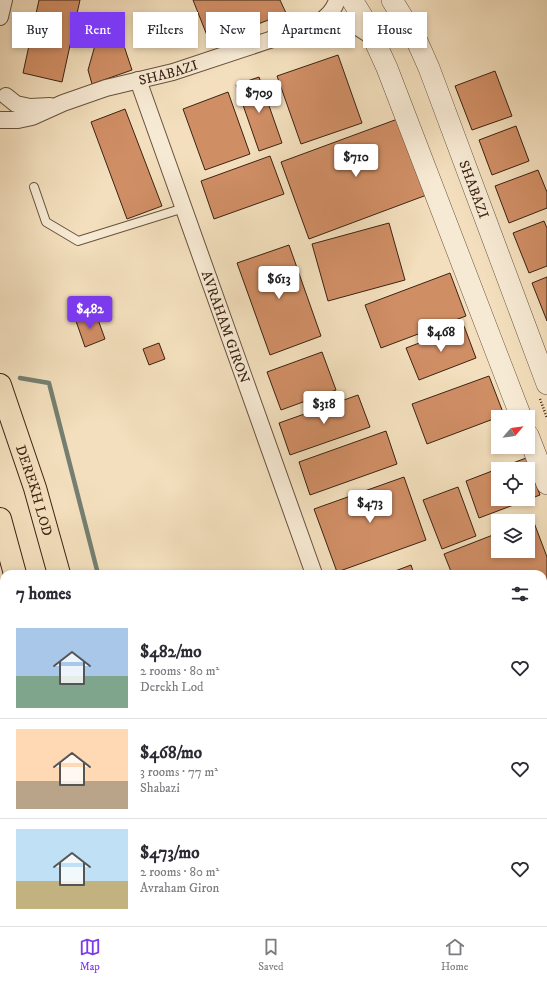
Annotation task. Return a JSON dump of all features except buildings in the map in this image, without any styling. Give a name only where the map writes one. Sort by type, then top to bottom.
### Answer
[{"type":"main road","name":"DEREKH LOD","points":[[0,385],[36,488],[58,570]]},
{"type":"main road","points":[[0,519],[14,570]]},
{"type":"street","points":[[0,17],[4,0]]},
{"type":"street","name":"SHABAZI","points":[[331,12],[336,5],[337,0]]},
{"type":"street","points":[[352,0],[363,18]]},
{"type":"street","name":"SHABAZI","points":[[392,0],[403,9],[429,68],[547,384]]},
{"type":"street","name":"SHABAZI","points":[[0,120],[18,120],[32,117],[64,103],[106,88],[173,72],[268,41]]},
{"type":"street","points":[[378,48],[518,410]]},
{"type":"street","name":"AVRAHAM GIRON","points":[[138,80],[313,570]]},
{"type":"street","points":[[0,116],[6,107],[3,92]]},
{"type":"street","name":"SHABAZI","points":[[3,92],[16,104],[45,107],[64,103]]},
{"type":"street","points":[[535,453],[547,484]]},
{"type":"lane","points":[[34,187],[46,222],[78,242],[184,208]]},
{"type":"waterway","points":[[20,378],[49,383],[97,570]]}]
